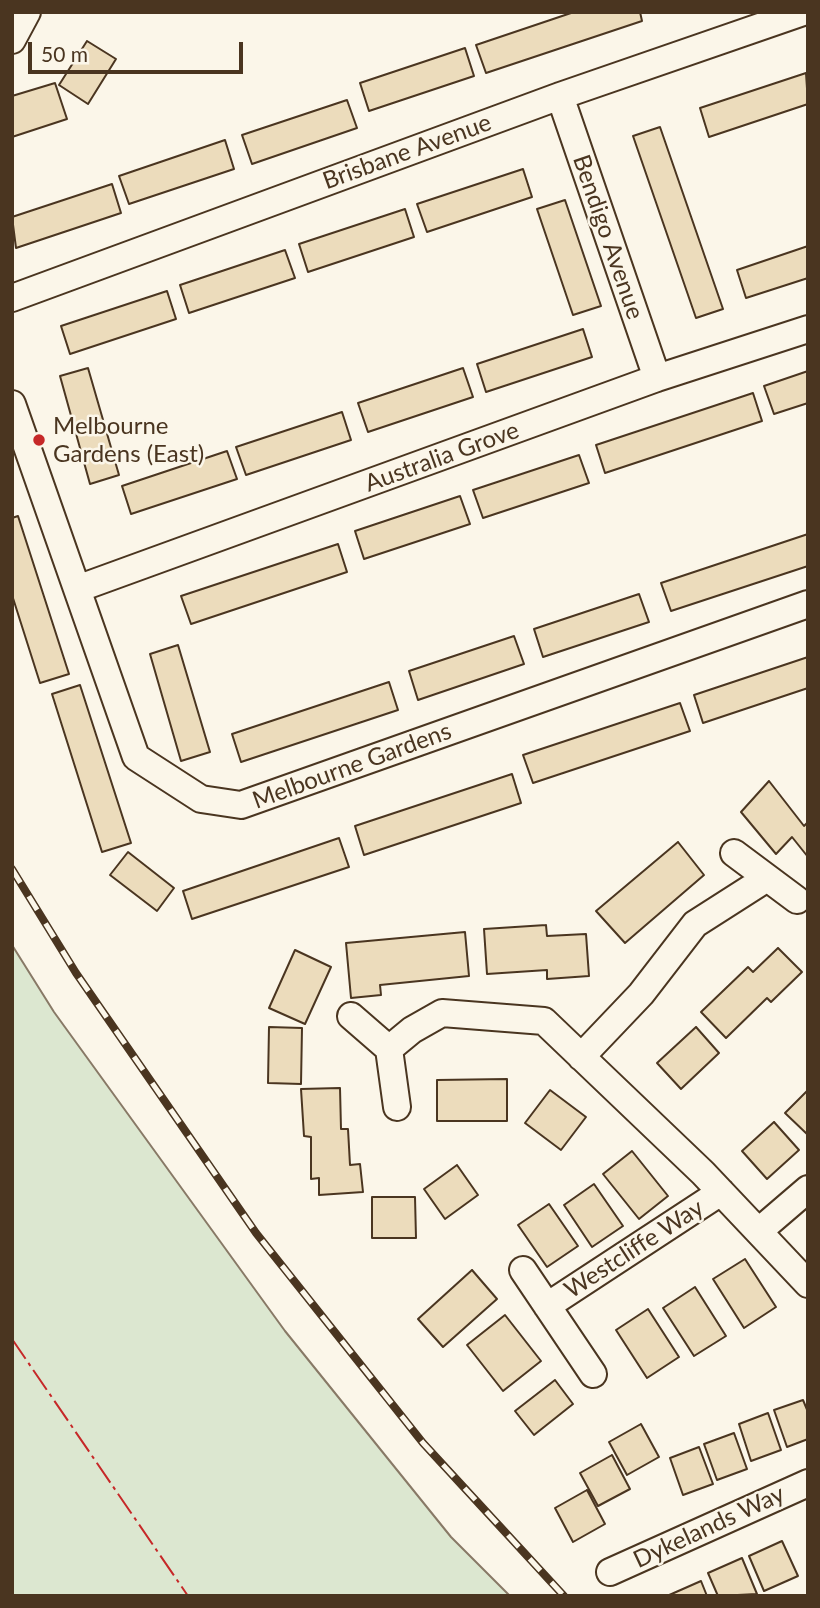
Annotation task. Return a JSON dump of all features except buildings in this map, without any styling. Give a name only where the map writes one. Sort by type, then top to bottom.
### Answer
[{"type":"street","points":[[12,40],[27,12]]},
{"type":"street","name":"Brisbane Avenue","points":[[12,298],[560,96],[803,12]]},
{"type":"street","name":"Bendigo Avenue","points":[[560,96],[657,379]]},
{"type":"street","name":"Australia Grove","points":[[77,590],[657,379],[808,329]]},
{"type":"street","name":"Melbourne Gardens","points":[[12,404],[136,757],[201,799],[241,805],[808,604]]},
{"type":"street","points":[[734,853],[797,900]]},
{"type":"street","points":[[581,1057],[641,994],[695,924],[767,878]]},
{"type":"street","name":"Westcliffe Way","points":[[389,1049],[412,1030],[442,1013],[544,1021],[721,1192],[808,1284]]},
{"type":"street","points":[[351,1016],[389,1049],[397,1107]]},
{"type":"street","points":[[759,1231],[808,1189]]},
{"type":"street","name":"Westcliffe Way","points":[[547,1306],[721,1192]]},
{"type":"street","name":"Westcliffe Way","points":[[523,1270],[593,1374]]},
{"type":"street","name":"Dykelands Way","points":[[610,1572],[805,1492]]},
{"type":"green space","points":[[12,945],[54,1012],[285,1331],[451,1537],[510,1596],[12,1596]]},
{"type":"railway","points":[[12,869],[76,973],[256,1233],[423,1443],[564,1596]]},
{"type":"power","points":[[12,1339],[188,1596]]},
{"type":"place","name":"Melbourne Gardens (East)","points":[[39,440]]}]
